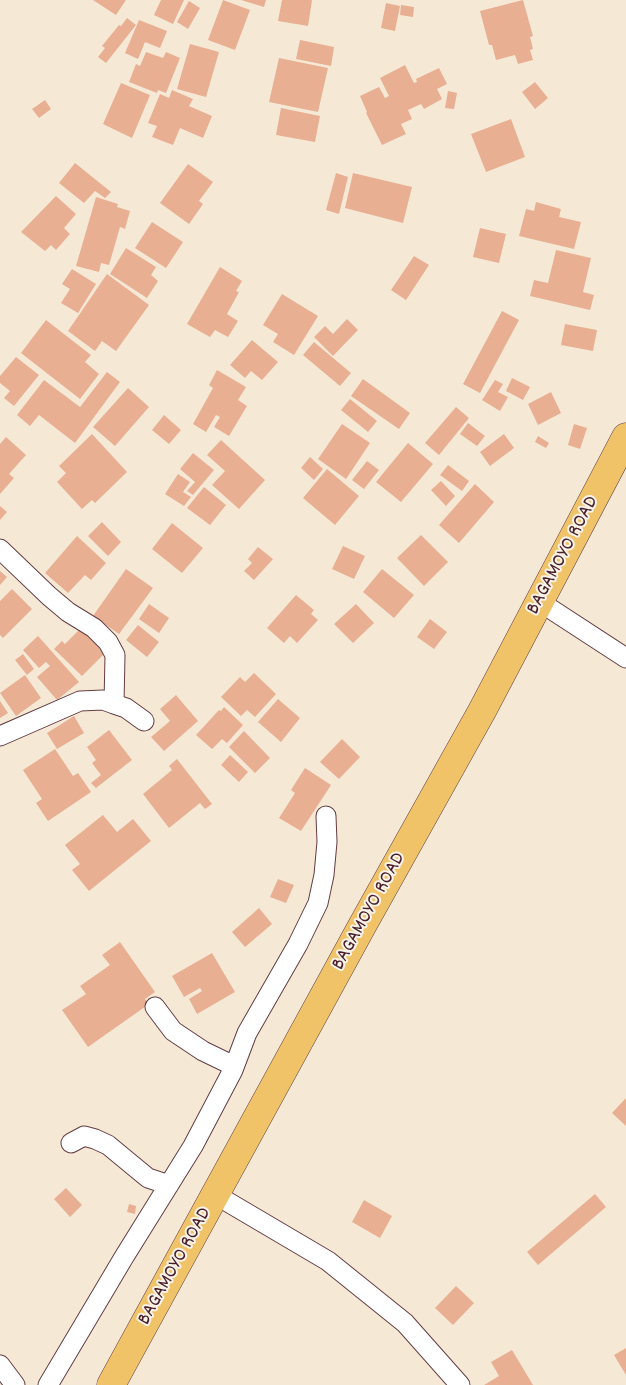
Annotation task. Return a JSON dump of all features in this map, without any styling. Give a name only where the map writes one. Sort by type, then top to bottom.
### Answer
[{"type":"highway","name":"BAGAMOYO ROAD","points":[[111,1385],[482,711],[626,437]]},
{"type":"street","points":[[0,549],[49,596],[68,612],[94,628],[108,642],[115,654],[114,704]]},
{"type":"street","points":[[540,602],[626,658]]},
{"type":"street","points":[[0,736],[80,702],[103,700],[126,708],[144,721]]},
{"type":"street","points":[[48,1385],[124,1257],[194,1146],[234,1066],[247,1033],[298,944],[318,903],[324,875],[327,842],[326,816]]},
{"type":"street","points":[[155,1007],[173,1031],[203,1051],[234,1066]]},
{"type":"street","points":[[71,1143],[84,1136],[95,1139],[108,1145],[148,1178],[169,1185]]},
{"type":"street","points":[[216,1195],[328,1261],[405,1323],[460,1385]]},
{"type":"street","points":[[0,1365],[15,1385]]},
{"type":"building","points":[[93,0],[126,0],[116,15]]},
{"type":"building","points":[[161,0],[184,0],[173,24],[154,15]]},
{"type":"building","points":[[223,0],[250,10],[235,50],[208,40]]},
{"type":"building","points":[[241,0],[266,0],[264,7]]},
{"type":"building","points":[[282,0],[312,0],[308,26],[278,21]]},
{"type":"building","points":[[523,0],[533,36],[530,37],[533,49],[530,50],[533,60],[518,64],[515,55],[496,60],[492,45],[489,45],[480,11]]},
{"type":"building","points":[[189,1],[200,8],[188,29],[177,22]]},
{"type":"building","points":[[386,3],[400,6],[395,31],[381,28]]},
{"type":"building","points":[[401,5],[414,7],[413,17],[400,15]]},
{"type":"building","points":[[127,18],[136,25],[106,63],[98,57],[105,48],[102,46]]},
{"type":"building","points":[[139,20],[167,31],[160,48],[145,42],[138,59],[125,53]]},
{"type":"building","points":[[300,40],[334,47],[331,66],[296,59]]},
{"type":"building","points":[[190,44],[219,52],[206,97],[177,89]]},
{"type":"building","points":[[146,52],[163,58],[166,52],[180,58],[166,93],[158,90],[157,93],[129,82],[136,64],[140,66]]},
{"type":"building","points":[[279,58],[328,68],[318,112],[269,102]]},
{"type":"building","points":[[405,65],[414,83],[417,82],[416,79],[439,68],[447,84],[437,89],[442,99],[424,109],[421,104],[408,110],[412,119],[401,124],[406,134],[382,145],[360,96],[379,87],[385,98],[389,96],[380,78]]},
{"type":"building","points":[[535,82],[548,98],[535,109],[522,92]]},
{"type":"building","points":[[121,83],[150,95],[132,138],[103,124]]},
{"type":"building","points":[[172,90],[193,99],[189,106],[212,116],[203,138],[180,128],[173,145],[152,137],[157,126],[148,123],[160,94],[169,98]]},
{"type":"building","points":[[448,91],[457,93],[454,109],[445,108]]},
{"type":"building","points":[[45,100],[51,109],[39,118],[32,109]]},
{"type":"building","points":[[281,108],[320,116],[315,142],[276,135]]},
{"type":"building","points":[[511,119],[525,157],[486,172],[471,134]]},
{"type":"building","points":[[75,163],[111,192],[105,198],[95,191],[84,203],[59,183]]},
{"type":"building","points":[[188,164],[213,182],[199,201],[203,204],[189,224],[160,203]]},
{"type":"building","points":[[336,173],[348,177],[339,214],[326,210]]},
{"type":"building","points":[[353,173],[412,187],[403,223],[345,208]]},
{"type":"building","points":[[56,196],[76,214],[64,228],[70,234],[56,250],[51,245],[45,251],[21,232]]},
{"type":"building","points":[[96,197],[118,204],[117,207],[130,211],[125,229],[120,227],[109,265],[101,263],[99,272],[76,266]]},
{"type":"building","points":[[536,202],[561,209],[559,217],[581,222],[574,249],[519,236],[526,209],[534,211]]},
{"type":"building","points":[[152,222],[183,242],[166,268],[135,248]]},
{"type":"building","points":[[480,228],[506,234],[499,263],[473,257]]},
{"type":"building","points":[[126,248],[156,267],[151,275],[158,281],[147,298],[110,274]]},
{"type":"building","points":[[556,250],[591,258],[583,292],[594,295],[590,310],[530,296],[534,280],[548,283]]},
{"type":"building","points":[[414,256],[429,265],[406,300],[391,290]]},
{"type":"building","points":[[220,267],[242,281],[236,291],[239,292],[227,314],[238,321],[228,337],[215,330],[210,337],[187,324]]},
{"type":"building","points":[[72,269],[96,284],[78,313],[61,303],[70,289],[62,284]]},
{"type":"building","points":[[107,274],[149,305],[116,351],[102,341],[95,351],[68,331]]},
{"type":"building","points":[[282,294],[318,316],[294,355],[273,342],[278,334],[263,325]]},
{"type":"building","points":[[502,311],[519,320],[480,393],[463,384]]},
{"type":"building","points":[[347,319],[358,330],[333,356],[314,337],[325,326],[333,334]]},
{"type":"building","points":[[46,320],[91,355],[85,362],[99,374],[80,399],[21,353]]},
{"type":"building","points":[[565,324],[597,330],[593,351],[561,345]]},
{"type":"building","points":[[252,340],[278,362],[262,380],[251,371],[245,378],[230,365]]},
{"type":"building","points":[[314,342],[351,373],[340,386],[303,355]]},
{"type":"building","points":[[16,357],[39,375],[14,406],[4,398],[10,391],[0,383],[0,376]]},
{"type":"building","points":[[217,370],[246,387],[238,400],[247,406],[229,436],[214,427],[220,417],[216,415],[206,432],[193,424],[213,388],[209,385]]},
{"type":"building","points":[[107,372],[120,382],[75,443],[39,415],[30,426],[17,415],[44,380],[80,407]]},
{"type":"building","points":[[512,378],[530,387],[523,400],[506,391]]},
{"type":"building","points":[[363,379],[410,413],[399,429],[351,396]]},
{"type":"building","points":[[495,380],[503,384],[498,392],[508,397],[500,411],[482,400]]},
{"type":"building","points":[[128,388],[149,407],[115,446],[93,427]]},
{"type":"building","points":[[551,392],[561,413],[538,425],[528,404]]},
{"type":"building","points":[[350,399],[377,421],[368,432],[341,410]]},
{"type":"building","points":[[456,407],[469,418],[439,455],[425,443]]},
{"type":"building","points":[[164,415],[181,430],[169,444],[152,430]]},
{"type":"building","points":[[468,423],[485,436],[477,446],[460,434]]},
{"type":"building","points":[[342,424],[370,443],[346,479],[318,459]]},
{"type":"building","points":[[574,424],[587,428],[580,449],[568,445]]},
{"type":"building","points":[[92,434],[127,472],[95,503],[92,500],[82,509],[57,482],[66,473],[59,466]]},
{"type":"building","points":[[504,434],[514,448],[490,466],[480,452]]},
{"type":"building","points":[[538,436],[549,443],[546,448],[535,442]]},
{"type":"building","points":[[6,437],[26,455],[9,474],[14,478],[0,494],[0,444]]},
{"type":"building","points":[[221,440],[265,480],[239,509],[212,485],[225,471],[207,455]]},
{"type":"building","points":[[408,443],[433,464],[401,502],[376,482]]},
{"type":"building","points":[[193,453],[214,470],[193,495],[187,491],[195,482],[180,469]]},
{"type":"building","points":[[310,457],[323,469],[314,480],[301,468]]},
{"type":"building","points":[[367,461],[379,470],[364,489],[352,480]]},
{"type":"building","points":[[448,465],[469,481],[462,491],[440,475]]},
{"type":"building","points":[[327,469],[359,496],[335,525],[303,498]]},
{"type":"building","points":[[178,474],[190,482],[183,492],[191,497],[184,506],[165,494]]},
{"type":"building","points":[[441,481],[455,496],[446,506],[431,490]]},
{"type":"building","points":[[475,484],[494,502],[459,543],[439,525]]},
{"type":"building","points":[[204,487],[226,505],[210,525],[187,508]]},
{"type":"building","points":[[0,506],[7,512],[0,520]]},
{"type":"building","points":[[102,522],[121,542],[108,556],[88,536]]},
{"type":"building","points":[[172,523],[203,548],[182,573],[152,549]]},
{"type":"building","points":[[421,535],[448,562],[424,586],[397,558]]},
{"type":"building","points":[[77,536],[106,563],[91,580],[85,575],[68,593],[45,573]]},
{"type":"building","points":[[343,546],[365,556],[354,579],[332,569]]},
{"type":"building","points":[[258,547],[273,559],[254,580],[244,571],[252,563],[248,559]]},
{"type":"building","points":[[126,569],[153,588],[119,634],[93,616]]},
{"type":"building","points":[[382,569],[414,595],[394,618],[363,592]]},
{"type":"building","points":[[0,571],[7,577],[0,585]]},
{"type":"building","points":[[12,589],[32,609],[3,638],[0,635],[0,601]]},
{"type":"building","points":[[296,595],[314,610],[311,614],[318,620],[297,643],[290,636],[284,643],[267,628]]},
{"type":"building","points":[[149,604],[169,618],[159,633],[139,619]]},
{"type":"building","points":[[356,604],[374,623],[353,643],[334,624]]},
{"type":"building","points":[[430,619],[447,632],[434,649],[417,637]]},
{"type":"building","points":[[138,625],[159,642],[147,657],[126,640]]},
{"type":"building","points":[[82,627],[107,651],[82,676],[54,649],[62,641],[65,644]]},
{"type":"building","points":[[38,636],[79,682],[57,700],[37,677],[50,666],[46,662],[39,668],[23,650]]},
{"type":"building","points":[[23,654],[34,669],[27,675],[15,660]]},
{"type":"building","points":[[254,673],[276,694],[255,717],[247,710],[241,716],[221,697],[240,677],[245,682]]},
{"type":"building","points":[[25,675],[41,698],[16,716],[0,693]]},
{"type":"building","points":[[176,695],[198,721],[164,751],[151,737],[170,721],[160,709]]},
{"type":"building","points":[[278,699],[300,718],[281,742],[258,722]]},
{"type":"building","points":[[0,701],[8,713],[0,718]]},
{"type":"building","points":[[224,707],[243,725],[227,743],[222,739],[212,749],[196,735]]},
{"type":"building","points":[[74,716],[84,733],[57,749],[47,733]]},
{"type":"building","points":[[109,730],[132,760],[96,788],[91,783],[101,775],[92,763],[96,760],[87,747]]},
{"type":"building","points":[[244,731],[270,758],[255,773],[229,747]]},
{"type":"building","points":[[342,739],[360,757],[339,779],[320,762]]},
{"type":"building","points":[[55,749],[73,776],[78,773],[91,792],[48,821],[36,803],[42,799],[23,770]]},
{"type":"building","points":[[230,755],[248,772],[239,782],[221,765]]},
{"type":"building","points":[[177,759],[212,804],[205,809],[200,803],[169,828],[143,794],[172,770],[169,766]]},
{"type":"building","points":[[305,768],[331,785],[301,831],[279,818],[295,793],[291,790]]},
{"type":"building","points":[[103,815],[117,832],[133,819],[151,841],[89,891],[72,870],[80,864],[65,845]]},
{"type":"building","points":[[278,879],[294,885],[286,903],[270,897]]},
{"type":"building","points":[[259,908],[272,924],[245,947],[232,932]]},
{"type":"building","points":[[120,942],[155,992],[145,999],[149,1004],[88,1047],[62,1010],[86,994],[80,986],[110,965],[102,955]]},
{"type":"building","points":[[212,953],[235,992],[197,1014],[189,999],[202,991],[200,988],[184,997],[172,976]]},
{"type":"building","points":[[626,1098],[626,1126],[612,1113]]},
{"type":"building","points":[[66,1188],[82,1205],[70,1217],[54,1199]]},
{"type":"building","points":[[595,1194],[606,1207],[538,1265],[527,1252]]},
{"type":"building","points":[[364,1200],[392,1216],[380,1238],[352,1222]]},
{"type":"building","points":[[129,1204],[136,1206],[135,1214],[127,1212]]},
{"type":"building","points":[[456,1286],[474,1303],[453,1325],[435,1308]]},
{"type":"building","points":[[626,1348],[626,1375],[614,1355]]},
{"type":"building","points":[[512,1350],[533,1385],[484,1385],[499,1376],[491,1362]]}]
